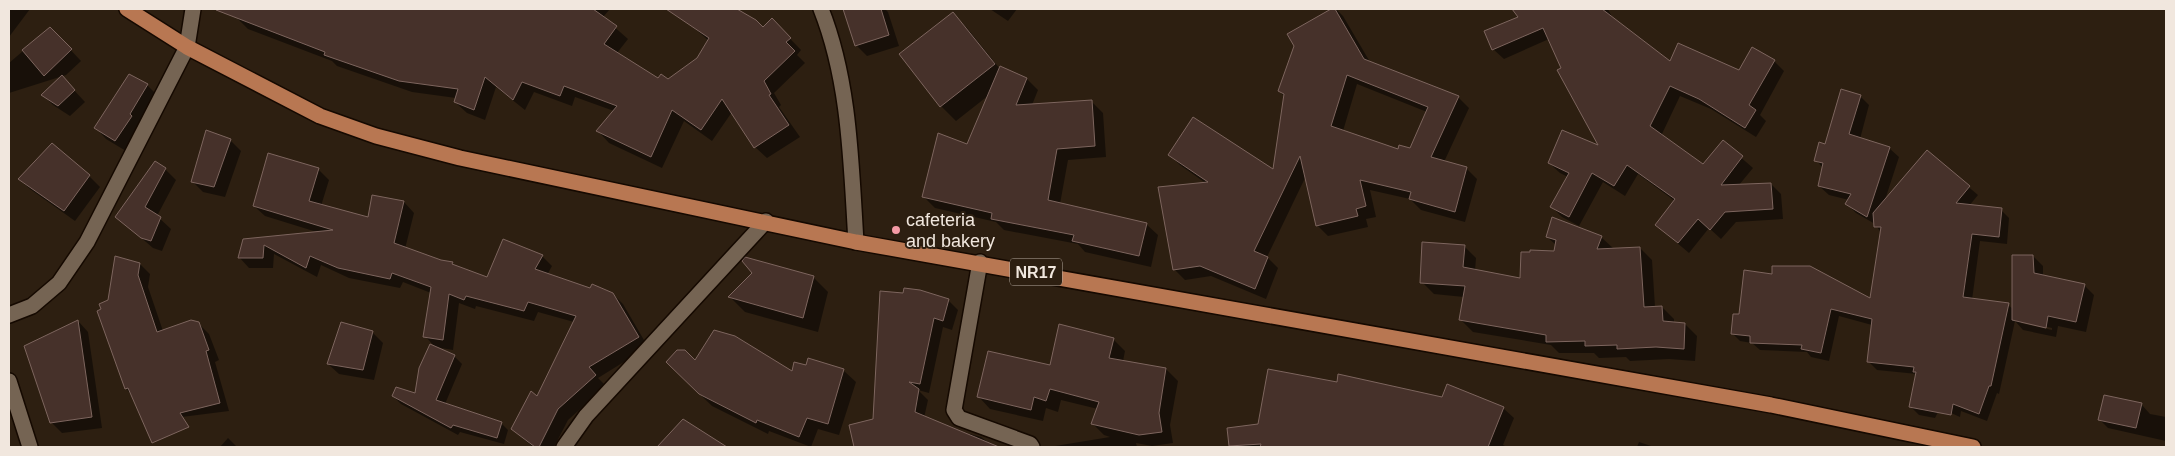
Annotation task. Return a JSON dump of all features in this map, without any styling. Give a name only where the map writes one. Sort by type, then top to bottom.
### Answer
[{"type":"main road","name":"NR17","points":[[127,9],[187,47],[320,116],[376,136],[460,158],[766,221],[856,242],[980,262],[1771,405],[1973,447]]},
{"type":"street","points":[[9,315],[32,306],[59,283],[87,242],[187,47],[193,9]]},
{"type":"street","points":[[821,9],[829,28],[848,117],[856,242]]},
{"type":"street","points":[[564,447],[586,416],[766,221]]},
{"type":"street","points":[[980,262],[954,410],[959,418],[1030,444],[1032,447]]},
{"type":"street","points":[[9,382],[30,447]]},
{"type":"building","points":[[216,9],[593,9],[617,26],[604,44],[658,78],[661,74],[668,79],[697,58],[709,38],[666,9],[737,9],[756,20],[763,27],[772,18],[791,38],[786,42],[795,51],[764,81],[771,94],[769,95],[789,125],[754,148],[722,99],[701,130],[672,110],[651,157],[596,131],[617,106],[564,86],[560,96],[522,82],[513,100],[485,77],[474,110],[454,102],[458,89],[399,81],[324,55],[325,52]]},
{"type":"building","points":[[843,9],[881,9],[889,35],[855,46]]},
{"type":"building","points":[[1331,9],[1335,9],[1364,59],[1459,96],[1431,157],[1467,167],[1455,212],[1409,199],[1411,192],[1360,180],[1366,206],[1356,209],[1358,216],[1316,226],[1300,156],[1254,251],[1268,257],[1255,289],[1200,266],[1173,270],[1158,187],[1208,182],[1168,155],[1193,117],[1273,169],[1284,94],[1278,91],[1294,46],[1287,34]],"holes":[[[1347,75],[1428,107],[1410,148],[1399,145],[1398,149],[1331,126]]]},
{"type":"building","points":[[1512,9],[1602,9],[1670,61],[1678,43],[1739,70],[1752,47],[1775,60],[1749,105],[1756,110],[1745,128],[1699,99],[1670,86],[1650,126],[1703,164],[1723,140],[1743,156],[1721,185],[1771,183],[1773,209],[1725,212],[1710,230],[1698,219],[1678,243],[1655,225],[1675,199],[1627,165],[1614,186],[1592,173],[1569,217],[1550,207],[1569,173],[1548,163],[1562,130],[1598,145],[1557,70],[1561,68],[1543,28],[1492,50],[1484,31],[1518,17]]},
{"type":"building","points":[[953,12],[995,64],[940,107],[899,54]]},
{"type":"building","points":[[50,27],[72,49],[44,76],[22,50]]},
{"type":"building","points":[[1000,66],[1027,78],[1016,105],[1092,100],[1095,146],[1057,149],[1048,200],[1147,223],[1139,256],[1072,241],[1074,235],[991,219],[992,213],[922,197],[938,133],[967,144]]},
{"type":"building","points":[[129,74],[148,84],[130,114],[132,116],[115,141],[94,128]]},
{"type":"building","points":[[62,75],[75,90],[58,106],[41,95]]},
{"type":"building","points":[[1841,89],[1861,95],[1849,134],[1890,147],[1867,217],[1845,204],[1851,194],[1818,186],[1823,163],[1814,161],[1819,142],[1825,144]]},
{"type":"building","points":[[206,130],[231,139],[214,187],[191,182]]},
{"type":"building","points":[[52,143],[90,175],[64,211],[18,179]]},
{"type":"building","points":[[1927,150],[1970,186],[1956,203],[2002,208],[1999,237],[1972,234],[1963,297],[2009,303],[1991,386],[1989,386],[1979,414],[1953,404],[1951,415],[1909,407],[1916,372],[1913,372],[1914,367],[1867,362],[1872,319],[1831,309],[1821,353],[1801,349],[1802,345],[1750,343],[1750,336],[1731,334],[1733,314],[1739,314],[1744,270],[1772,274],[1772,266],[1810,266],[1870,298],[1881,227],[1874,227],[1873,213]]},
{"type":"building","points":[[268,153],[319,168],[309,201],[368,217],[372,195],[404,201],[394,243],[441,260],[453,262],[452,264],[487,277],[503,239],[543,255],[535,269],[590,288],[592,284],[613,293],[639,337],[589,367],[596,375],[558,409],[539,447],[535,447],[511,429],[531,391],[537,396],[576,316],[528,302],[524,311],[466,296],[464,300],[449,294],[443,340],[423,337],[431,287],[392,273],[390,279],[338,268],[310,256],[306,268],[264,245],[263,258],[238,258],[243,239],[333,230],[253,206]]},
{"type":"building","points":[[155,161],[166,168],[145,207],[161,217],[151,241],[141,238],[115,217]]},
{"type":"building","points":[[1552,217],[1602,236],[1597,249],[1640,247],[1644,307],[1662,306],[1663,321],[1685,323],[1684,349],[1656,347],[1617,349],[1617,345],[1585,346],[1585,341],[1546,342],[1546,335],[1459,320],[1465,286],[1420,283],[1422,242],[1465,245],[1463,267],[1520,278],[1521,252],[1530,252],[1530,250],[1554,251],[1556,240],[1546,237]]},
{"type":"building","points":[[2012,255],[2033,255],[2034,273],[2085,284],[2076,322],[2048,316],[2046,328],[2012,320]]},
{"type":"building","points":[[115,256],[140,263],[138,275],[157,332],[191,320],[199,322],[209,350],[206,351],[220,403],[180,413],[189,427],[152,443],[128,388],[125,389],[97,311],[101,309],[99,304],[108,300]]},
{"type":"building","points":[[745,257],[814,276],[803,318],[728,297],[752,273],[742,261]]},
{"type":"building","points":[[904,288],[920,290],[949,299],[943,321],[934,318],[920,384],[909,382],[919,389],[915,412],[999,447],[854,447],[849,425],[873,419],[880,291],[903,293]]},
{"type":"building","points":[[78,320],[92,417],[50,423],[24,346]]},
{"type":"building","points":[[341,322],[373,331],[363,370],[327,364]]},
{"type":"building","points":[[1059,324],[1114,338],[1109,358],[1166,368],[1159,413],[1162,432],[1139,435],[1091,424],[1099,402],[1050,389],[1046,401],[1034,397],[1031,410],[977,397],[988,351],[1050,365]]},
{"type":"building","points":[[714,330],[735,336],[792,371],[794,362],[806,365],[808,358],[844,369],[828,424],[807,418],[799,437],[757,420],[756,423],[699,394],[666,362],[677,350],[685,350],[695,360]]},
{"type":"building","points":[[430,344],[455,355],[436,400],[502,422],[497,438],[453,425],[451,428],[392,396],[396,387],[415,393],[419,368]]},
{"type":"building","points":[[1268,369],[1337,382],[1338,374],[1442,397],[1447,384],[1504,407],[1488,447],[1260,447],[1261,444],[1229,446],[1227,428],[1258,424]]},
{"type":"building","points":[[2104,395],[2142,403],[2136,428],[2098,420]]},
{"type":"building","points":[[683,419],[727,447],[657,447]]},
{"type":"place","name":"cafeteria and bakery","points":[[896,230]]}]
